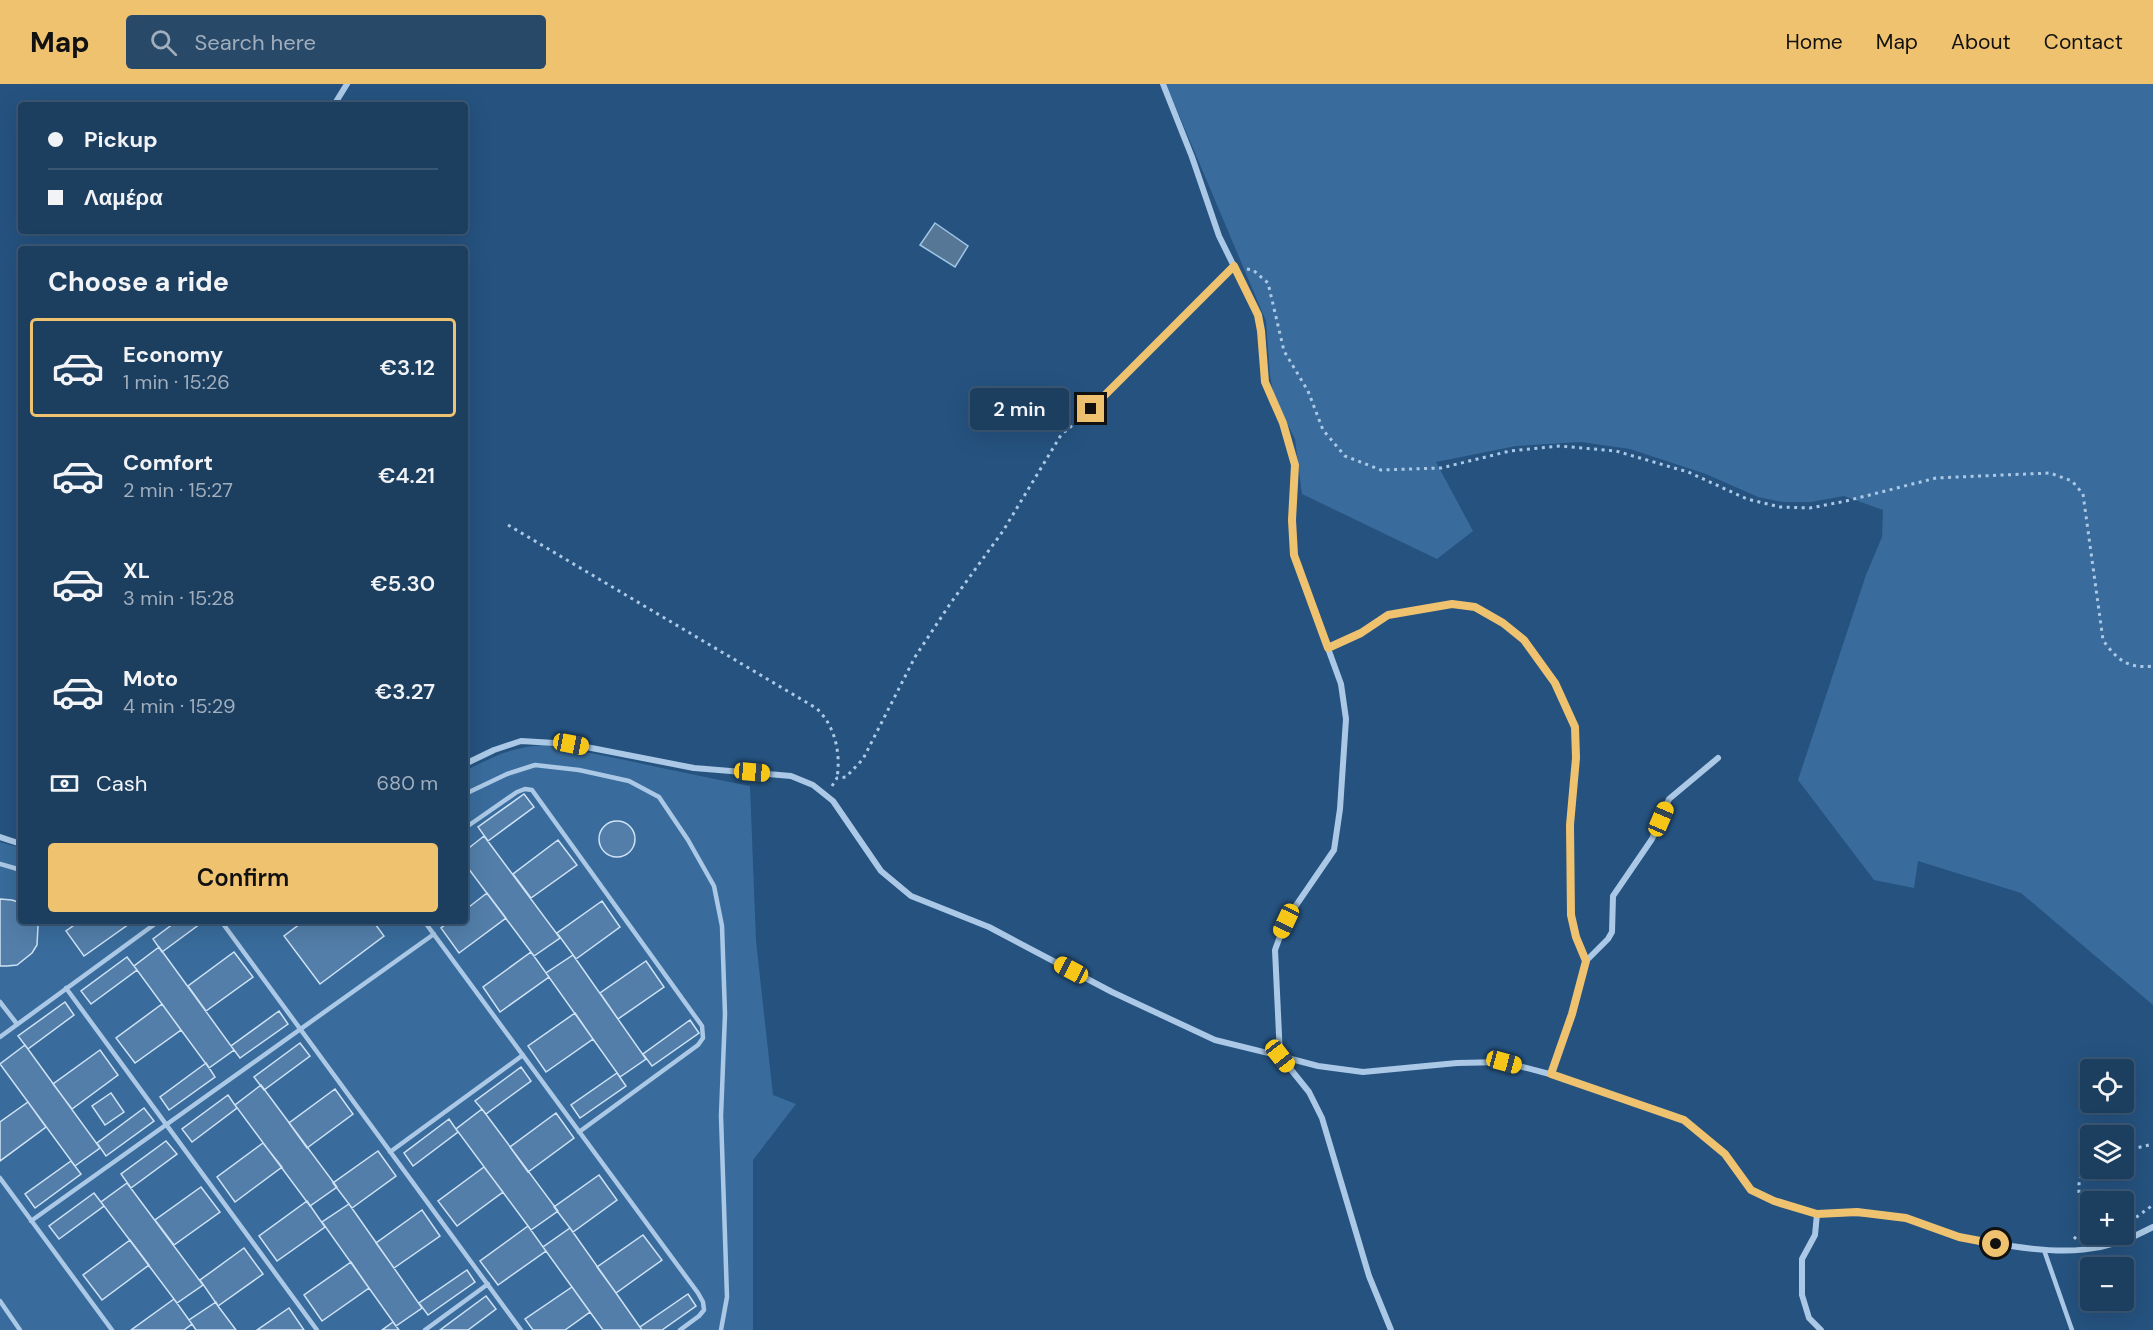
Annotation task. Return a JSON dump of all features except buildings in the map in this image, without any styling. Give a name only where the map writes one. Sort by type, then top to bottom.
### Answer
[{"type":"street","points":[[336,102],[347,84]]},
{"type":"street","points":[[1163,84],[1192,157],[1219,236],[1258,315],[1265,382],[1283,423],[1295,465],[1292,520],[1294,555],[1341,684],[1346,719],[1340,809],[1334,850],[1286,921],[1275,950],[1280,1056],[1309,1092],[1322,1118],[1369,1276],[1391,1330]]},
{"type":"street","points":[[1091,409],[1234,266]]},
{"type":"street","points":[[1328,648],[1361,633],[1388,615],[1452,604],[1475,607],[1503,623],[1524,640],[1555,683],[1575,727],[1576,758],[1570,825],[1571,915],[1576,937],[1586,961]]},
{"type":"street","points":[[468,763],[494,750],[521,741],[546,742],[571,744],[694,768],[791,776],[813,785],[833,801],[881,872],[911,896],[989,927],[1112,992],[1215,1040],[1318,1066],[1363,1072],[1457,1063],[1504,1062],[1551,1074],[1684,1120],[1725,1154],[1751,1190],[1774,1201],[1817,1214],[1857,1212],[1906,1218],[1959,1237],[1996,1244],[2076,1252],[2105,1247],[2153,1227]]},
{"type":"street","points":[[1551,1074],[1572,1014],[1586,961],[1612,932],[1613,896],[1652,839],[1669,799],[1718,758]]},
{"type":"street","points":[[0,837],[18,843]]},
{"type":"street","points":[[1817,1214],[1815,1234],[1803,1259],[1802,1295],[1809,1318],[1821,1330]]},
{"type":"lane","points":[[468,793],[507,774],[535,765],[579,770],[629,781],[659,797],[688,840],[714,886],[722,926],[725,1014],[721,1116],[727,1297],[721,1330]]},
{"type":"lane","points":[[468,826],[517,792],[525,789],[532,790],[702,1026],[703,1038],[698,1045],[579,1132]]},
{"type":"lane","points":[[0,864],[18,869]]},
{"type":"lane","points":[[0,1036],[155,924]]},
{"type":"lane","points":[[223,924],[521,1330]]},
{"type":"lane","points":[[426,924],[703,1302],[704,1310],[680,1330]]},
{"type":"lane","points":[[31,1221],[434,934]]},
{"type":"lane","points":[[66,988],[316,1330]]},
{"type":"lane","points":[[0,1002],[16,1024]]},
{"type":"lane","points":[[390,1152],[523,1055]]},
{"type":"lane","points":[[0,1178],[112,1330]]},
{"type":"lane","points":[[2044,1250],[2072,1330]]},
{"type":"lane","points":[[425,1330],[488,1284]]},
{"type":"lane","points":[[0,1302],[20,1330]]},
{"type":"path","points":[[1234,266],[1253,270],[1268,283],[1284,351],[1308,391],[1323,430],[1345,456],[1381,470],[1441,468],[1510,451],[1560,446],[1616,451],[1688,472],[1747,499],[1790,508],[1810,508],[1846,501],[1936,478],[2050,473],[2072,481],[2083,494],[2103,640],[2114,656],[2138,668],[2153,666]]},
{"type":"path","points":[[837,778],[846,777],[862,759],[915,657],[1003,531],[1060,435],[1091,409]]},
{"type":"path","points":[[508,525],[816,708],[826,717],[836,744],[839,763],[837,778],[826,795]]},
{"type":"path","points":[[2134,1149],[2153,1144]]},
{"type":"path","points":[[2080,1178],[2078,1183],[2080,1195]]},
{"type":"path","points":[[2134,1219],[2153,1206]]},
{"type":"shaded area","points":[[1166,84],[2153,84],[2153,1005],[2021,893],[1918,861],[1914,888],[1874,880],[1798,780],[1866,575],[1882,537],[1883,510],[1844,496],[1811,502],[1783,502],[1758,497],[1706,474],[1630,449],[1581,442],[1516,446],[1436,462],[1473,531],[1437,559],[1302,494],[1295,439],[1274,397],[1266,321]]},
{"type":"shaded area","points":[[935,223],[968,246],[955,267],[920,245]]},
{"type":"shaded area","points":[[545,745],[750,786],[756,941],[773,1095],[796,1104],[753,1160],[753,1330],[0,1330],[0,842],[18,847],[18,924],[468,924],[468,770],[504,753]]},
{"type":"route","points":[[1091,409],[1234,266],[1258,315],[1265,382],[1270,398],[1283,423],[1295,465],[1292,520],[1294,555],[1328,648],[1361,633],[1388,615],[1452,604],[1475,607],[1503,623],[1524,640],[1555,683],[1575,727],[1576,758],[1570,825],[1571,915],[1576,937],[1586,961],[1572,1014],[1551,1074],[1684,1120],[1725,1154],[1751,1190],[1774,1201],[1817,1214],[1857,1212],[1906,1218],[1959,1237],[1996,1244]]}]
